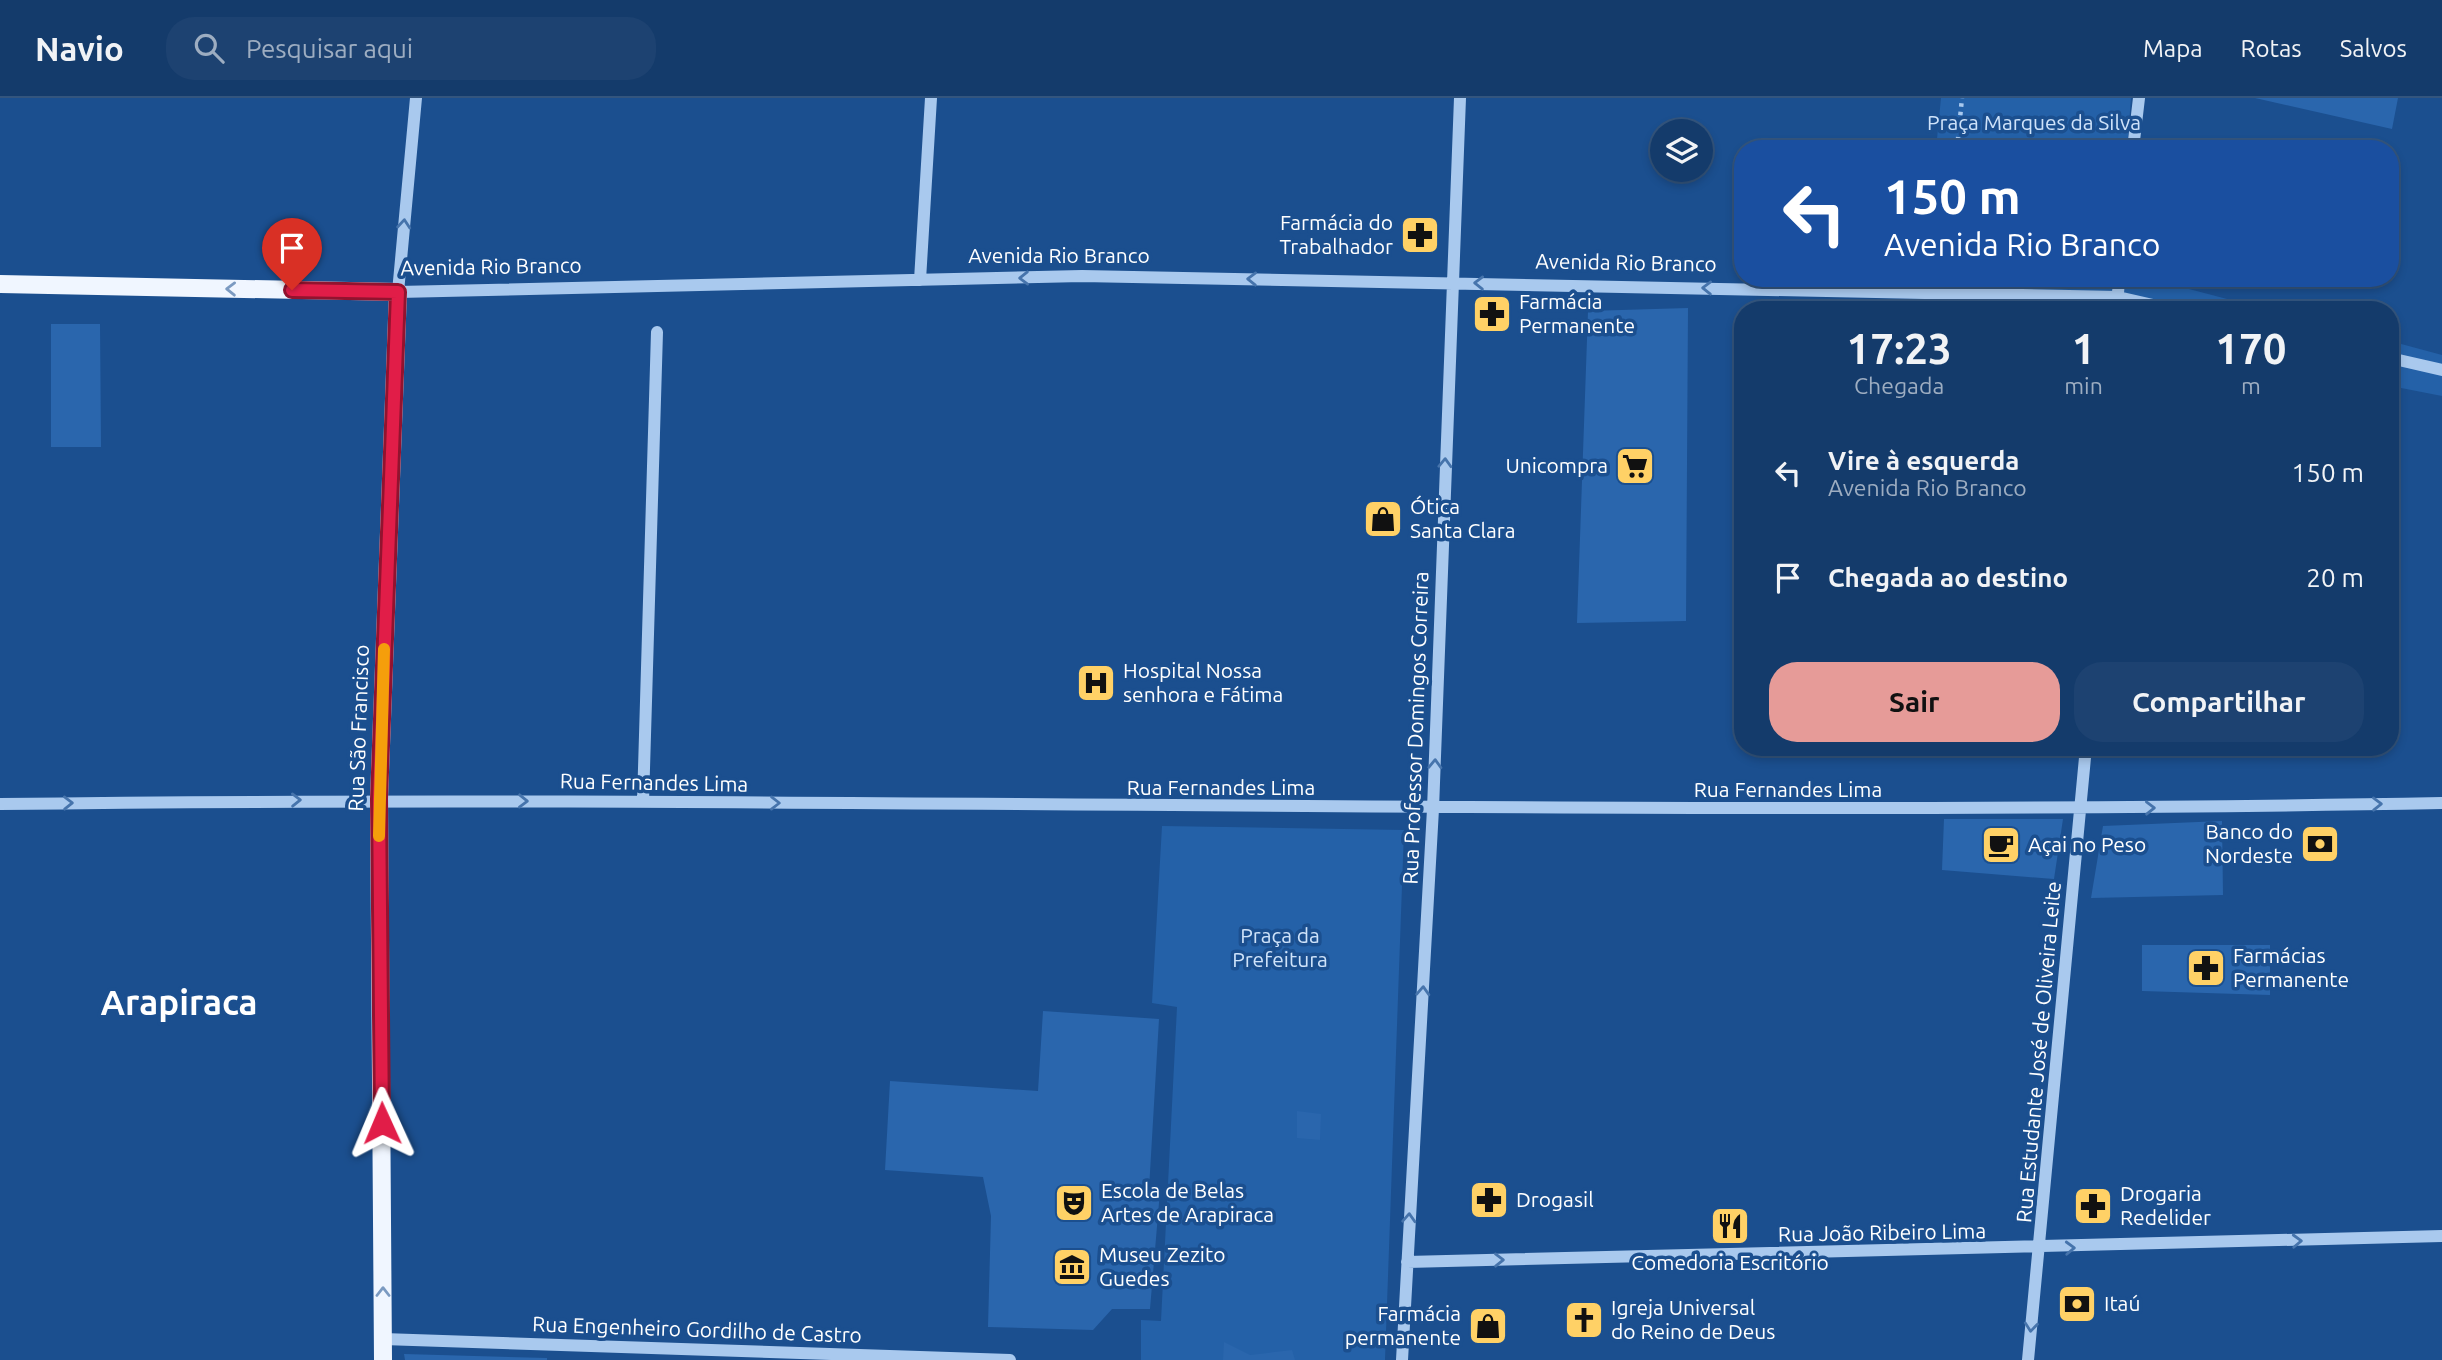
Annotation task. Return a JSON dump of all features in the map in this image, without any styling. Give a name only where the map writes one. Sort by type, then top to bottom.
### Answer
[{"type":"main road","name":"Avenida Rio Branco","points":[[0,284],[398,292]]},
{"type":"main road","name":"Rua São Francisco","points":[[383,1360],[379,799],[398,292]]},
{"type":"street","name":"Rua São Francisco","points":[[398,292],[416,98]]},
{"type":"street","points":[[920,280],[931,98]]},
{"type":"street","name":"Rua Professor Domingos Correira","points":[[1402,1360],[1433,808],[1460,98]]},
{"type":"street","points":[[2134,140],[2139,98]]},
{"type":"street","name":"Avenida Rio Branco","points":[[398,292],[1082,276],[1452,282],[2054,301]]},
{"type":"street","points":[[643,802],[657,332]]},
{"type":"street","points":[[2399,360],[2442,370]]},
{"type":"street","name":"Rua Estudante José de Oliveira Leite","points":[[2028,1360],[2085,756]]},
{"type":"street","name":"Rua Fernandes Lima","points":[[0,804],[379,799],[1433,808],[2082,810],[2442,803]]},
{"type":"street","name":"Rua João Ribeiro Lima","points":[[1407,1262],[2040,1249],[2442,1236]]},
{"type":"street","name":"Rua Engenheiro Gordilho de Castro","points":[[383,1339],[1010,1360]]},
{"type":"path","points":[[1958,140],[1962,98]]},
{"type":"green space","name":"Praça Marques da Silva","points":[[1941,98],[2131,98],[2128,140],[1937,140]]},
{"type":"green space","points":[[1922,287],[2181,287],[2235,301],[2118,301],[2118,297],[1922,293]]},
{"type":"green space","points":[[2399,343],[2442,355],[2442,396],[2399,388]]},
{"type":"green space","name":"Praça da Prefeitura","points":[[1162,826],[1404,830],[1385,1360],[1141,1360],[1141,1320],[1161,1321],[1177,1007],[1152,1003]]},
{"type":"building","points":[[2255,98],[2398,98],[2392,129]]},
{"type":"building","name":"Unicompra","points":[[1688,308],[1686,621],[1577,623],[1588,311]]},
{"type":"building","points":[[51,324],[100,324],[101,447],[51,447]]},
{"type":"building","name":"Açai no Peso","points":[[1944,819],[2063,819],[2054,879],[1942,870]]},
{"type":"building","points":[[2222,821],[2223,895],[2091,898],[2103,826]]},
{"type":"building","name":"Farmácias Permanente","points":[[2142,945],[2270,945],[2270,995],[2142,991]]},
{"type":"building","points":[[1043,1011],[1159,1019],[1149,1189],[1135,1189],[1160,1191],[1150,1309],[1112,1309],[1093,1330],[988,1327],[991,1216],[983,1177],[885,1170],[890,1081],[1038,1091]]},
{"type":"building","points":[[1297,1111],[1321,1114],[1320,1140],[1297,1138]]},
{"type":"building","points":[[1224,1342],[1250,1355],[1292,1350],[1295,1360],[1223,1360]]},
{"type":"building","points":[[404,1354],[547,1358],[547,1360],[405,1360]]},
{"type":"slow traffic","points":[[379,836],[384,649]]},
{"type":"place","name":"Farmácia do Trabalhador","points":[[1420,235]]},
{"type":"place","name":"Farmácia Permanente","points":[[1492,314]]},
{"type":"place","name":"Unicompra","points":[[1635,466]]},
{"type":"place","name":"Ótica Santa Clara","points":[[1383,519]]},
{"type":"place","name":"Hospital Nossa senhora e Fátima","points":[[1096,683]]},
{"type":"place","name":"Banco do Nordeste","points":[[2320,844]]},
{"type":"place","name":"Açai no Peso","points":[[2001,845]]},
{"type":"place","name":"Farmácias Permanente","points":[[2206,968]]},
{"type":"place","name":"Drogasil","points":[[1489,1200]]},
{"type":"place","name":"Escola de Belas Artes de Arapiraca","points":[[1074,1203]]},
{"type":"place","name":"Drogaria Redelider","points":[[2093,1206]]},
{"type":"place","name":"Comedoria Escritório","points":[[1730,1226]]},
{"type":"place","name":"Museu Zezito Guedes","points":[[1072,1267]]},
{"type":"place","name":"Itaú","points":[[2077,1304]]},
{"type":"place","name":"Igreja Universal do Reino de Deus","points":[[1584,1320]]},
{"type":"place","name":"Farmácia permanente","points":[[1488,1326]]},
{"type":"district","name":"Arapiraca","points":[[179,1003]]},
{"type":"route","points":[[292,290],[398,292],[379,799],[382,1123]]}]
